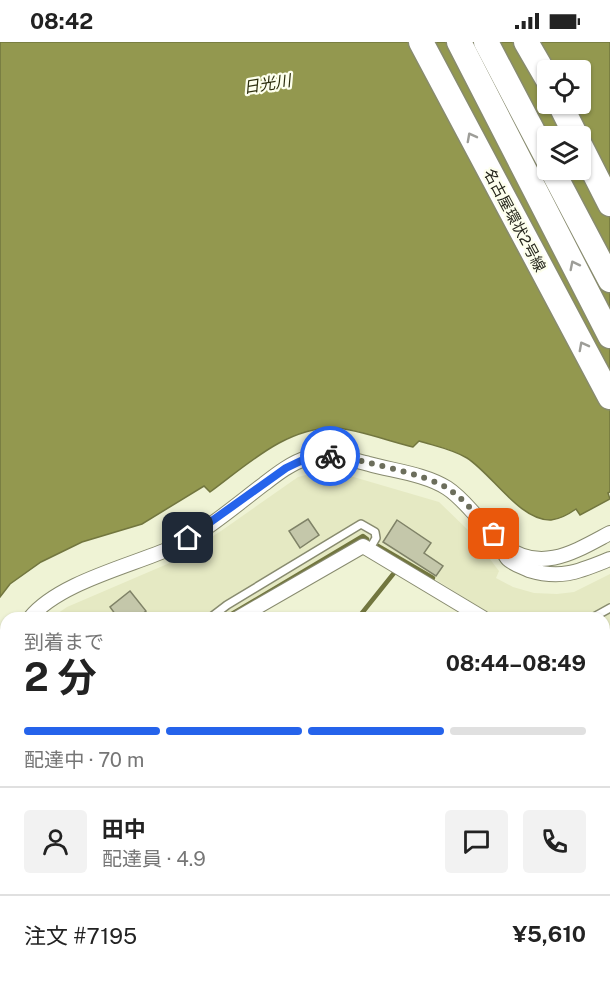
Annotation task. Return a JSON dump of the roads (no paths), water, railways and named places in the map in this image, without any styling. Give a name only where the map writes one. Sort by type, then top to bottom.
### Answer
[{"type":"highway","name":"名古屋環状2号線","points":[[421,42],[610,398]]},
{"type":"highway","points":[[459,42],[610,336]]},
{"type":"highway","points":[[486,42],[537,139]]},
{"type":"highway","points":[[526,42],[537,61]]},
{"type":"highway","points":[[591,167],[610,204]]},
{"type":"highway","points":[[557,180],[610,280]]},
{"type":"street","points":[[36,612],[48,600],[85,582],[173,547],[286,468],[307,458],[339,455],[446,487],[461,499],[506,546],[528,557],[544,559],[571,554],[610,533]]},
{"type":"street","points":[[494,534],[508,559],[523,568],[542,574],[560,576],[579,572],[610,559]]},
{"type":"street","points":[[248,612],[363,546],[473,612]]},
{"type":"lane","points":[[218,612],[361,524],[375,532],[376,538],[369,549]]},
{"type":"water","name":"日光川","points":[[0,42],[610,42],[610,492],[608,493],[610,499],[580,515],[576,509],[551,520],[540,518],[517,505],[477,465],[455,452],[419,441],[413,447],[344,429],[318,429],[301,433],[268,449],[210,492],[204,486],[142,524],[82,542],[41,562],[10,584],[0,597]]},
{"type":"waterway","points":[[235,612],[363,536],[367,539]]},
{"type":"waterway","points":[[378,546],[433,578]]},
{"type":"waterway","points":[[363,612],[394,573]]}]
